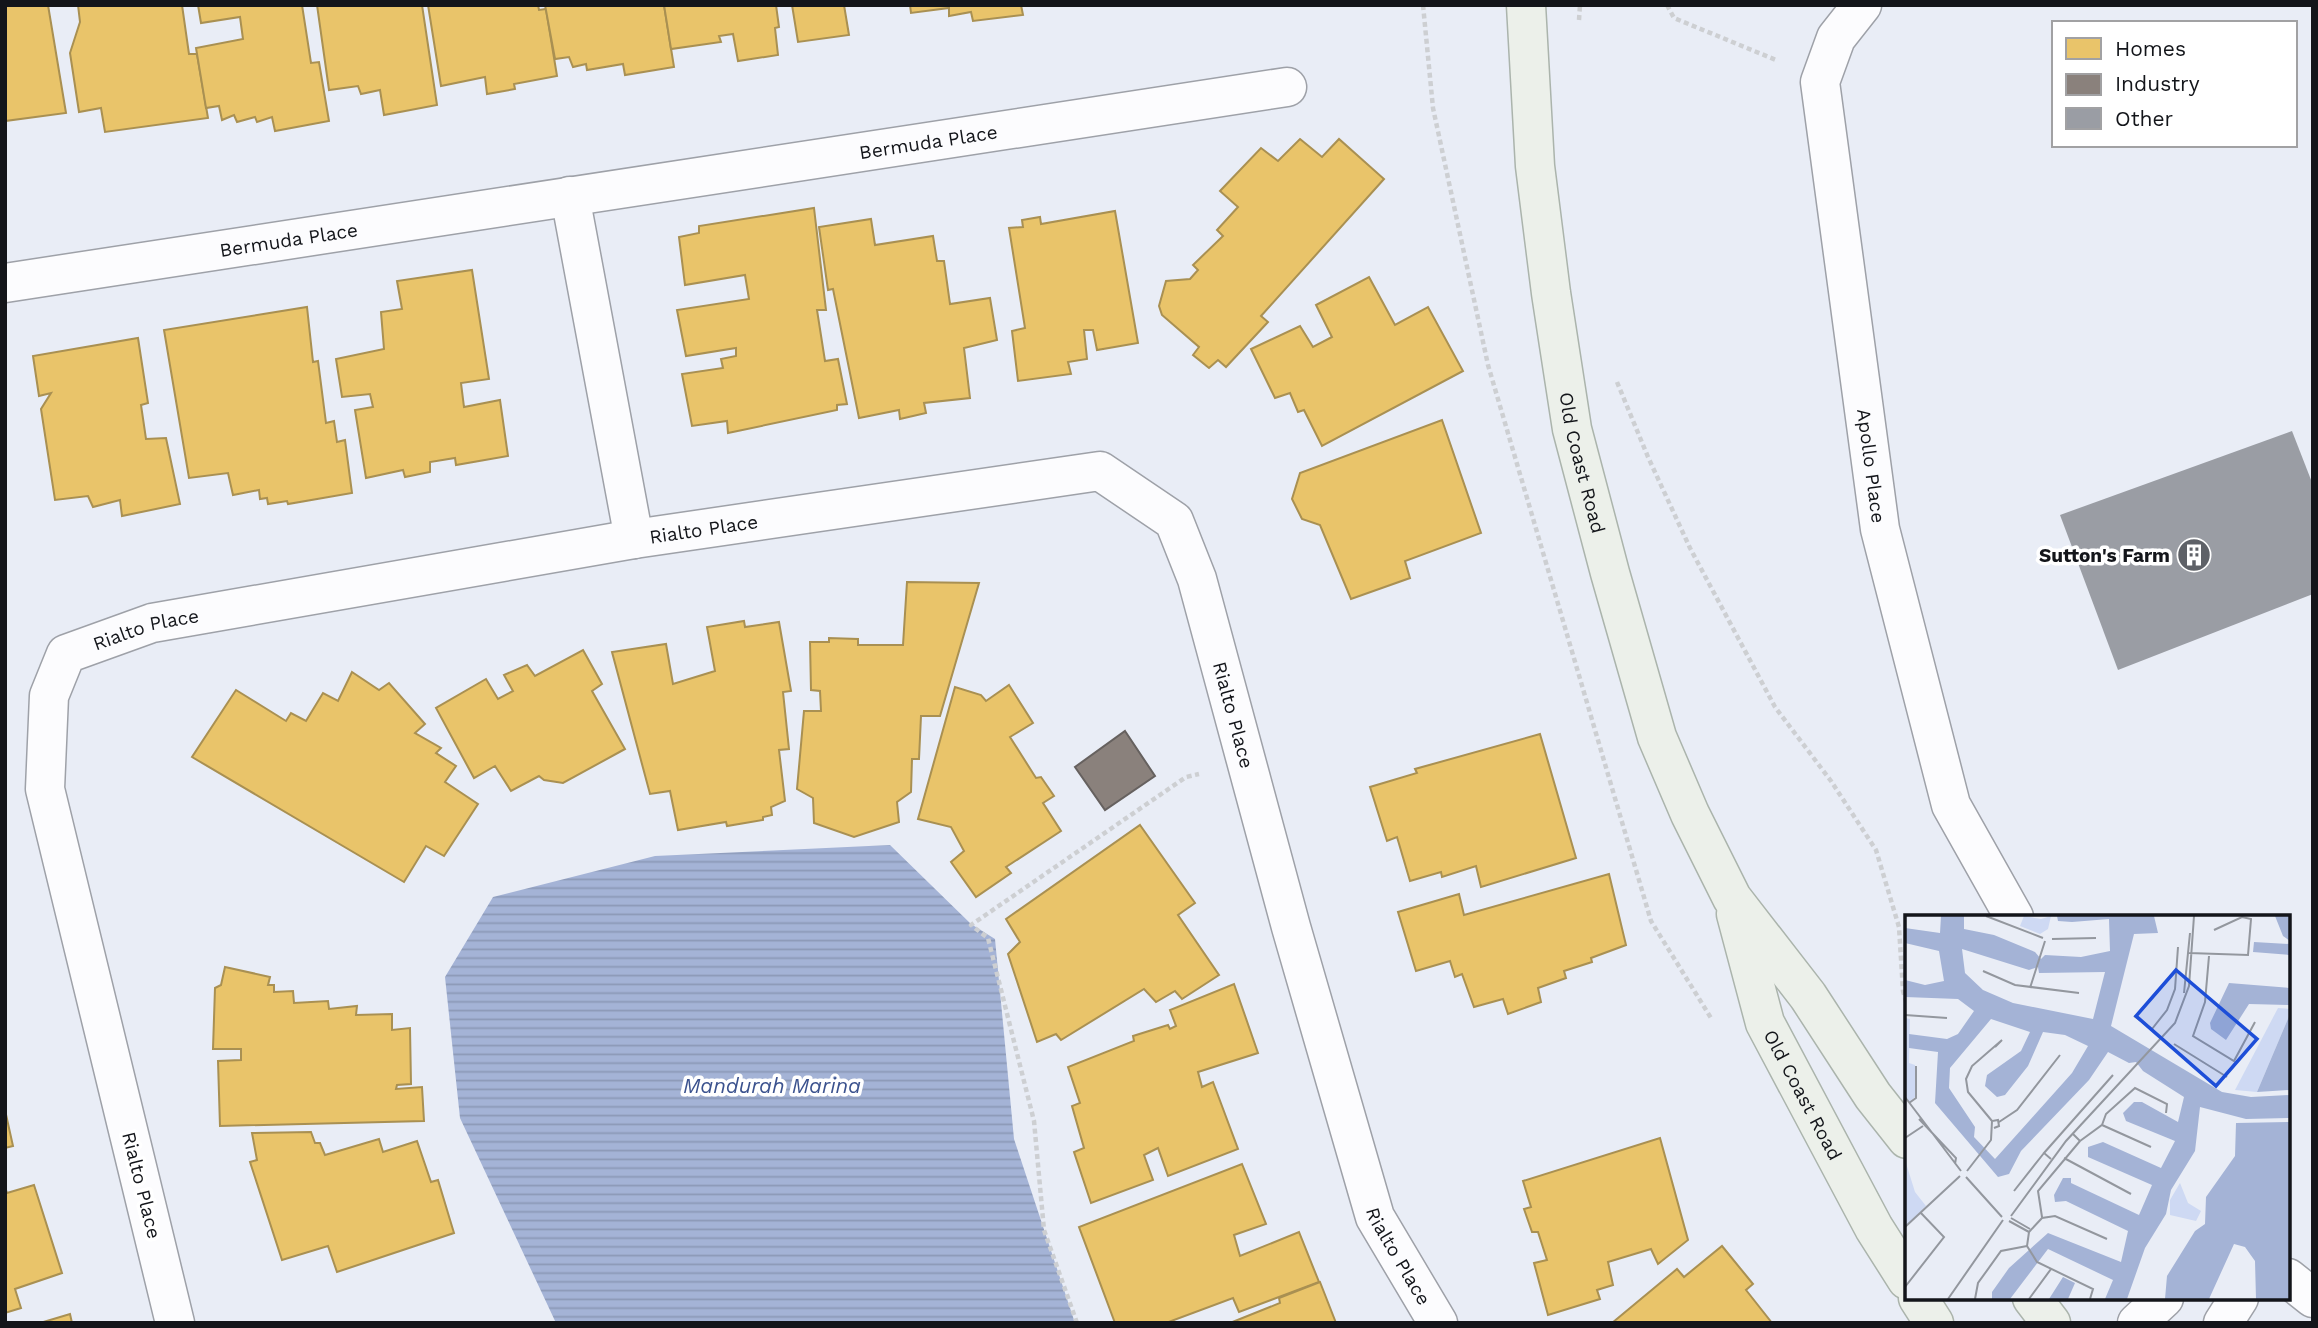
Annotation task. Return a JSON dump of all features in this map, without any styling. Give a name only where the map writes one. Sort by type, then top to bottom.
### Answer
[{"type":"main road","name":"Old Coast Road","points":[[1526,5],[1535,166],[1572,429],[1657,737],[1690,814],[1732,898],[1808,996],[1873,1096],[1905,1136]]},
{"type":"main road","name":"Old Coast Road","points":[[1732,898],[1765,1023],[1874,1228],[1905,1277]]},
{"type":"main road","points":[[1919,1300],[1934,1323]]},
{"type":"main road","points":[[2034,1300],[2051,1323]]},
{"type":"street","name":"Apollo Place","points":[[1862,5],[1836,38],[1819,82],[1881,529],[1951,805],[2013,915]]},
{"type":"street","name":"Bermuda Place","points":[[5,282],[1287,88]]},
{"type":"street","points":[[570,196],[634,539]]},
{"type":"street","name":"Rialto Place","points":[[176,1323],[45,789],[49,696],[66,654],[152,622],[634,539],[1100,471],[1174,522],[1197,579],[1291,928],[1375,1217],[1438,1323]]},
{"type":"street","points":[[2290,1280],[2313,1298]]},
{"type":"street","points":[[2137,1323],[2162,1300]]},
{"type":"street","points":[[2223,1323],[2238,1300]]},
{"type":"path","points":[[1579,28],[1580,5]]},
{"type":"path","points":[[1667,5],[1674,18],[1777,61]]},
{"type":"path","points":[[1613,371],[1648,457],[1690,548],[1775,707],[1832,781],[1876,850],[1899,927],[1905,998]]},
{"type":"path","points":[[1077,1323],[1044,1230],[1034,1121],[988,938],[971,925],[1186,777],[1247,765]]},
{"type":"water","name":"Mandurah Marina","points":[[890,845],[971,924],[995,939],[1014,1139],[1075,1323],[556,1323],[460,1118],[445,977],[493,897],[655,856]]},
{"type":"building: Homes","points":[[5,5],[48,5],[66,113],[5,121]]},
{"type":"building: Homes","points":[[78,5],[182,5],[189,54],[197,54],[208,118],[105,132],[101,108],[79,112],[70,53],[80,22]]},
{"type":"building: Homes","points":[[198,5],[302,5],[311,63],[319,62],[329,121],[275,131],[272,117],[257,122],[255,117],[237,122],[234,115],[222,120],[219,106],[206,108],[196,48],[243,39],[240,17],[201,23]]},
{"type":"building: Homes","points":[[317,5],[422,5],[437,105],[384,115],[380,90],[361,94],[358,86],[329,90]]},
{"type":"building: Homes","points":[[428,5],[538,5],[539,10],[546,9],[557,76],[514,84],[515,89],[487,94],[485,77],[441,86]]},
{"type":"building: Homes","points":[[545,5],[664,5],[674,67],[625,75],[623,64],[587,70],[586,64],[573,67],[569,57],[555,59]]},
{"type":"building: Homes","points":[[664,5],[776,5],[779,27],[775,28],[778,55],[738,61],[733,34],[719,36],[721,42],[671,49]]},
{"type":"building: Homes","points":[[792,5],[844,5],[849,35],[798,42]]},
{"type":"building: Homes","points":[[910,5],[1021,5],[1023,15],[973,21],[971,12],[949,16],[949,8],[911,13]]},
{"type":"building: Homes","points":[[1300,139],[1322,157],[1339,139],[1384,179],[1261,316],[1268,322],[1226,367],[1218,360],[1209,368],[1193,355],[1199,347],[1162,315],[1159,306],[1166,281],[1190,279],[1198,270],[1193,265],[1223,236],[1217,230],[1238,207],[1220,191],[1261,148],[1278,161]]},
{"type":"building: Homes","points":[[814,208],[826,310],[817,310],[825,361],[838,359],[847,404],[837,405],[837,410],[728,433],[727,421],[692,426],[682,374],[723,368],[721,359],[736,356],[736,348],[686,356],[677,310],[749,299],[745,275],[685,285],[679,237],[699,233],[699,226]]},
{"type":"building: Homes","points":[[1115,211],[1138,343],[1097,350],[1093,330],[1084,330],[1087,359],[1068,362],[1071,374],[1018,381],[1012,331],[1025,328],[1009,228],[1023,227],[1022,220],[1040,217],[1041,224]]},
{"type":"building: Homes","points":[[871,219],[875,245],[933,236],[937,261],[944,261],[950,304],[990,298],[997,340],[964,348],[970,398],[924,403],[926,413],[900,419],[899,410],[859,418],[833,289],[828,290],[819,227]]},
{"type":"building: Homes","points":[[472,270],[489,379],[461,383],[464,407],[500,400],[508,456],[456,465],[455,458],[430,462],[430,472],[405,477],[403,470],[366,478],[355,410],[373,407],[370,394],[342,397],[336,359],[384,349],[381,312],[402,309],[397,281]]},
{"type":"building: Homes","points":[[1369,277],[1395,325],[1428,307],[1463,371],[1322,446],[1304,410],[1298,412],[1290,393],[1275,398],[1251,349],[1300,326],[1313,347],[1332,337],[1316,305]]},
{"type":"building: Homes","points":[[307,307],[313,362],[318,361],[326,423],[334,421],[337,442],[345,440],[352,493],[288,504],[287,501],[268,504],[267,498],[260,499],[259,490],[233,495],[228,473],[189,478],[164,330]]},
{"type":"building: Homes","points":[[138,338],[148,403],[141,405],[146,439],[166,438],[180,504],[122,516],[120,500],[93,507],[88,496],[55,500],[41,409],[51,393],[39,396],[33,356]]},
{"type":"building: Homes","points":[[1442,420],[1481,533],[1405,561],[1410,578],[1351,599],[1320,525],[1302,519],[1292,499],[1300,473]]},
{"type":"building: Homes","points":[[907,582],[979,583],[940,716],[921,716],[919,759],[912,759],[911,792],[897,802],[899,822],[854,837],[814,823],[813,798],[797,789],[804,711],[821,711],[820,691],[811,690],[810,642],[829,642],[829,638],[858,639],[858,645],[903,645]]},
{"type":"building: Homes","points":[[744,621],[745,627],[779,622],[791,691],[783,692],[789,749],[779,750],[785,801],[771,807],[772,815],[763,817],[763,820],[727,826],[726,822],[678,830],[670,791],[650,794],[612,652],[666,644],[673,684],[715,671],[707,627]]},
{"type":"building: Homes","points":[[583,650],[602,684],[592,691],[625,749],[563,783],[544,780],[539,776],[511,791],[495,766],[474,778],[436,708],[486,679],[498,699],[513,691],[504,675],[527,665],[535,676]]},
{"type":"building: Homes","points":[[352,672],[379,690],[389,683],[425,724],[415,733],[441,748],[436,753],[456,766],[445,782],[478,804],[444,856],[426,846],[404,882],[192,757],[236,690],[286,721],[291,713],[306,721],[323,693],[338,701]]},
{"type":"building: Homes","points":[[1009,685],[1033,723],[1010,737],[1036,778],[1041,777],[1054,796],[1043,803],[1061,831],[1006,867],[1011,873],[976,897],[951,862],[964,851],[951,827],[918,819],[955,687],[981,695],[986,701]]},
{"type":"building: Homes","points":[[1540,734],[1576,858],[1481,887],[1476,866],[1442,877],[1441,872],[1410,881],[1397,837],[1387,841],[1370,787],[1417,773],[1415,769]]},
{"type":"building: Homes","points":[[1140,825],[1195,903],[1178,915],[1219,975],[1182,999],[1175,991],[1156,1002],[1144,989],[1061,1040],[1056,1034],[1037,1042],[1008,954],[1020,942],[1006,919]]},
{"type":"building: Homes","points":[[1609,874],[1626,945],[1591,958],[1592,962],[1564,971],[1566,978],[1538,988],[1541,1002],[1508,1014],[1503,999],[1474,1007],[1462,974],[1455,977],[1450,961],[1416,971],[1398,912],[1459,894],[1464,915]]},
{"type":"building: Homes","points":[[225,967],[270,977],[268,985],[274,985],[274,992],[293,991],[294,1003],[328,1001],[329,1009],[357,1006],[356,1015],[392,1014],[392,1030],[410,1028],[411,1084],[397,1085],[396,1089],[422,1087],[424,1121],[220,1126],[218,1061],[241,1060],[241,1049],[213,1049],[215,988],[221,985]]},
{"type":"building: Homes","points":[[1234,984],[1258,1053],[1198,1072],[1202,1087],[1213,1082],[1238,1149],[1168,1176],[1158,1148],[1144,1155],[1153,1180],[1091,1203],[1074,1152],[1084,1148],[1072,1106],[1080,1103],[1068,1067],[1134,1041],[1133,1036],[1168,1025],[1170,1029],[1176,1026],[1170,1010]]},
{"type":"building: Homes","points":[[5,1110],[13,1146],[5,1148]]},
{"type":"building: Homes","points":[[311,1132],[315,1143],[320,1143],[325,1155],[379,1139],[383,1152],[417,1141],[431,1182],[438,1180],[454,1233],[337,1272],[328,1246],[282,1260],[250,1162],[257,1160],[252,1133]]},
{"type":"building: Homes","points":[[1660,1138],[1688,1240],[1658,1264],[1651,1249],[1608,1262],[1613,1285],[1597,1290],[1600,1299],[1548,1315],[1534,1263],[1547,1260],[1538,1232],[1532,1232],[1524,1209],[1531,1207],[1523,1181]]},
{"type":"building: Homes","points":[[1242,1164],[1266,1224],[1234,1235],[1240,1256],[1299,1232],[1319,1282],[1239,1312],[1233,1298],[1166,1323],[1115,1323],[1079,1227]]},
{"type":"building: Homes","points":[[34,1185],[62,1273],[15,1289],[21,1308],[5,1313],[5,1187],[7,1193]]},
{"type":"building: Homes","points":[[1722,1246],[1753,1284],[1746,1290],[1772,1323],[1612,1323],[1677,1269],[1684,1277]]},
{"type":"building: Homes","points":[[1320,1282],[1336,1323],[1230,1323],[1280,1303],[1279,1298]]},
{"type":"building: Homes","points":[[70,1314],[72,1323],[40,1323]]},
{"type":"building: Industry","points":[[1125,731],[1155,776],[1105,810],[1075,767]]},
{"type":"building: Other","name":"Sutton's Farm","points":[[2292,431],[2313,485],[2313,594],[2118,670],[2060,515]]},
{"type":"place","name":"Sutton's Farm","points":[[2194,555]]}]
